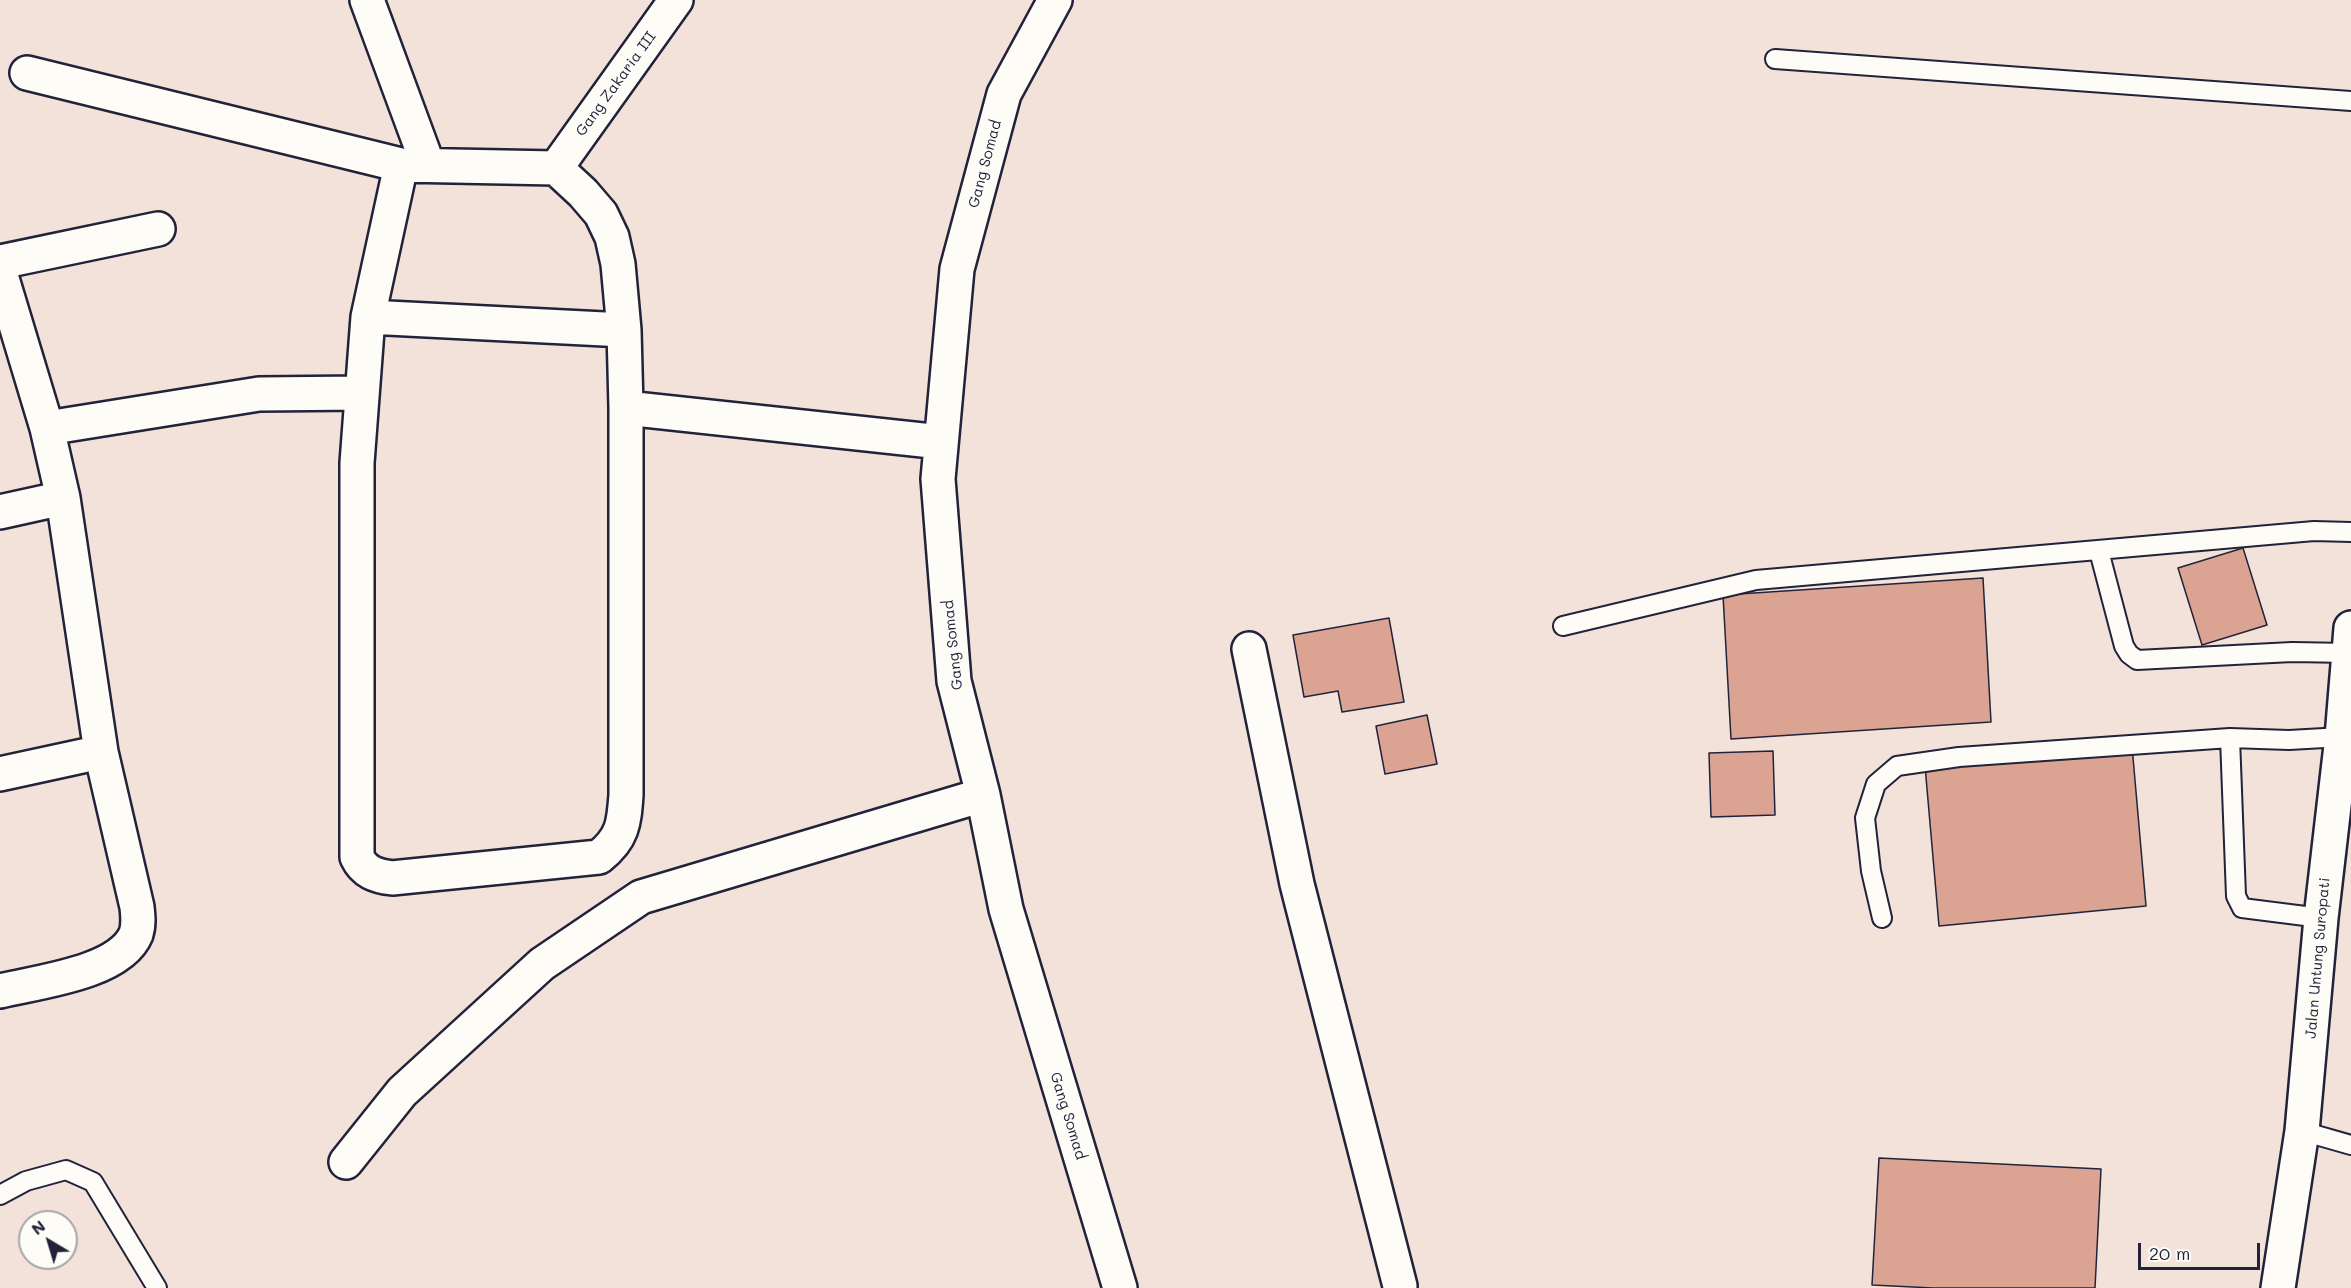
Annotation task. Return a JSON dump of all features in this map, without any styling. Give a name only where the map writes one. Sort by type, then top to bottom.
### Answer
[{"type":"street","points":[[27,74],[414,165],[556,168],[583,193],[601,214],[612,237],[618,264],[624,330],[626,795],[619,836],[612,847],[599,857],[392,878],[378,876],[368,871],[359,861],[357,849],[357,463],[368,317],[414,165],[367,0]]},
{"type":"street","name":"Gang Zakaria III","points":[[556,168],[676,0]]},
{"type":"street","name":"Gang Somad","points":[[1054,0],[1004,94],[957,269],[938,479],[954,681],[983,795],[1006,909],[1120,1288]]},
{"type":"street","points":[[0,262],[158,229]]},
{"type":"street","points":[[0,272],[47,428],[63,498],[101,752],[137,907],[138,922],[136,933],[121,954],[100,967],[0,991]]},
{"type":"street","points":[[368,317],[624,330]]},
{"type":"street","points":[[47,428],[259,394],[362,393]]},
{"type":"street","points":[[626,408],[941,442]]},
{"type":"street","points":[[0,512],[63,498]]},
{"type":"street","name":"Jalan Untung Suropati","points":[[2278,1288],[2302,1131],[2321,918],[2341,838],[2342,737],[2350,640]]},
{"type":"street","points":[[1249,649],[1297,884],[1401,1287]]},
{"type":"street","points":[[0,774],[101,752]]},
{"type":"street","points":[[346,1162],[402,1092],[542,964],[642,897],[983,795]]},
{"type":"lane","points":[[1775,59],[2351,100]]},
{"type":"lane","points":[[1563,626],[1756,580],[2314,531],[2351,532]]},
{"type":"lane","points":[[2099,551],[2124,646],[2129,654],[2138,660],[2292,652],[2350,640]]},
{"type":"lane","points":[[1882,918],[1871,871],[1865,818],[1876,784],[1897,766],[1959,757],[2230,738],[2289,741],[2342,737]]},
{"type":"lane","points":[[2230,738],[2236,896],[2242,908],[2321,918]]},
{"type":"lane","points":[[2302,1131],[2351,1145]]},
{"type":"lane","points":[[0,1195],[26,1181],[66,1170],[93,1182],[158,1288]]},
{"type":"building","points":[[2243,548],[2267,625],[2202,645],[2178,568]]},
{"type":"building","points":[[1983,578],[1991,722],[1731,739],[1723,595]]},
{"type":"building","points":[[1389,618],[1404,702],[1342,712],[1338,691],[1304,697],[1293,635]]},
{"type":"building","points":[[1427,715],[1437,764],[1385,774],[1376,726]]},
{"type":"building","points":[[2132,746],[2146,906],[1939,926],[1925,766]]},
{"type":"building","points":[[1773,751],[1775,815],[1711,817],[1709,753]]},
{"type":"building","points":[[1879,1158],[2101,1169],[2095,1288],[1933,1288],[1872,1285]]}]
